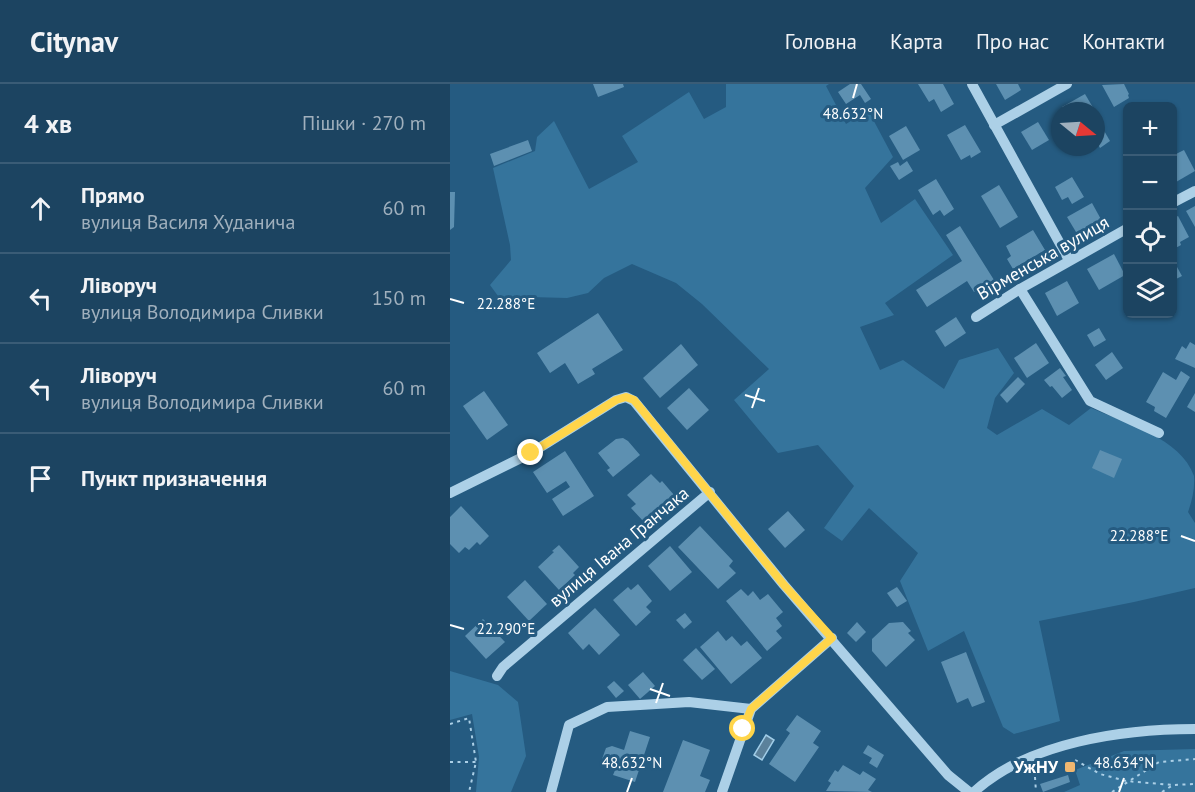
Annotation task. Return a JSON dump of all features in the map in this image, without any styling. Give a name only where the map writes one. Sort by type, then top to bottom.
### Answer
[{"type":"street","points":[[972,84],[1069,260]]},
{"type":"street","points":[[994,125],[1067,84]]},
{"type":"street","points":[[1177,201],[1195,190]]},
{"type":"street","name":"Вірменська вулиця","points":[[976,317],[1069,260],[1123,231]]},
{"type":"street","points":[[1020,289],[1090,401],[1159,433]]},
{"type":"street","points":[[450,493],[531,453],[616,400],[626,397],[634,400],[784,585],[941,767],[969,792]]},
{"type":"street","name":"вулиця Івана Гранчака","points":[[497,676],[503,668],[710,492]]},
{"type":"street","points":[[722,792],[751,709],[832,638]]},
{"type":"street","points":[[551,792],[569,725],[607,707],[689,702],[751,709]]},
{"type":"street","points":[[974,792],[988,779],[1035,755],[1093,739],[1140,731],[1195,729]]},
{"type":"path","points":[[450,724],[469,718],[476,762],[469,792]]},
{"type":"path","points":[[1112,792],[1159,762],[1195,759]]},
{"type":"path","points":[[1075,760],[1100,774],[1126,781],[1173,785],[1195,784]]},
{"type":"path","points":[[450,762],[476,762]]},
{"type":"path","points":[[1035,777],[1036,792]]},
{"type":"path","points":[[1162,792],[1173,785]]},
{"type":"shaded area","points":[[726,84],[829,84],[826,86],[846,124],[868,110],[893,157],[865,188],[881,223],[915,199],[953,255],[885,303],[894,315],[860,327],[880,370],[903,360],[944,389],[959,360],[998,348],[1014,373],[995,398],[987,428],[997,435],[1042,409],[1069,425],[1091,408],[1135,426],[1165,442],[1177,451],[1194,476],[1193,494],[1188,512],[1195,523],[1195,588],[1039,621],[1060,721],[1014,734],[1003,727],[964,631],[928,651],[900,581],[918,553],[869,508],[842,541],[824,528],[854,486],[818,445],[778,453],[734,400],[769,369],[702,304],[676,283],[632,264],[604,278],[588,293],[567,298],[530,297],[506,307],[490,285],[511,260],[510,245],[493,168],[535,151],[537,137],[554,121],[589,189],[638,162],[622,136],[689,92],[704,119],[726,107]]},
{"type":"shaded area","points":[[450,671],[498,685],[518,702],[526,756],[511,792],[476,792],[479,757],[472,714],[450,720]]},
{"type":"shaded area","points":[[766,735],[774,740],[762,760],[754,755]]},
{"type":"shaded area","points":[[1195,749],[1195,792],[1064,792],[1080,785],[1075,770],[1124,751]]},
{"type":"building","points":[[593,84],[623,84],[624,87],[598,97]]},
{"type":"building","points":[[850,84],[861,84],[871,99],[865,103],[860,95],[846,104],[838,92]]},
{"type":"building","points":[[918,84],[943,84],[954,104],[941,112],[934,99],[929,102]]},
{"type":"building","points":[[996,84],[1018,84],[1021,90],[1005,100]]},
{"type":"building","points":[[1124,84],[1129,98],[1114,107],[1102,85]]},
{"type":"building","points":[[1085,94],[1090,102],[1071,102]]},
{"type":"building","points":[[1038,122],[1049,140],[1032,150],[1021,132]]},
{"type":"building","points":[[965,125],[981,152],[971,158],[970,155],[961,160],[947,135]]},
{"type":"building","points":[[906,126],[920,150],[903,160],[889,136]]},
{"type":"building","points":[[1105,132],[1110,141],[1105,144]]},
{"type":"building","points":[[528,140],[532,151],[494,166],[490,154]]},
{"type":"building","points":[[1184,150],[1195,171],[1177,181],[1177,156],[1177,154]]},
{"type":"building","points":[[907,161],[913,171],[899,180],[890,166],[898,162],[900,166]]},
{"type":"building","points":[[1072,177],[1084,197],[1072,204],[1068,197],[1062,200],[1055,187]]},
{"type":"building","points":[[936,179],[954,209],[944,216],[940,210],[933,215],[918,190]]},
{"type":"building","points":[[999,185],[1018,217],[1000,228],[981,196]]},
{"type":"building","points":[[450,192],[455,192],[454,227],[450,230]]},
{"type":"building","points":[[1092,203],[1103,223],[1079,237],[1067,217]]},
{"type":"building","points":[[1195,206],[1195,227],[1186,211]]},
{"type":"building","points":[[1177,216],[1189,237],[1180,242],[1181,245],[1177,247]]},
{"type":"building","points":[[960,226],[994,280],[974,292],[967,281],[927,307],[916,290],[962,261],[946,235]]},
{"type":"building","points":[[1033,230],[1045,250],[1013,269],[1007,259],[1011,256],[1006,246]]},
{"type":"building","points":[[1114,254],[1123,271],[1123,276],[1099,290],[1087,269]]},
{"type":"building","points":[[1177,267],[1182,276],[1177,278]]},
{"type":"building","points":[[1067,281],[1079,303],[1057,316],[1045,293]]},
{"type":"building","points":[[598,313],[623,350],[592,369],[595,374],[578,384],[565,363],[550,373],[537,353]]},
{"type":"building","points":[[956,317],[966,333],[945,347],[935,331]]},
{"type":"building","points":[[1099,328],[1106,340],[1094,347],[1087,335]]},
{"type":"building","points":[[1190,342],[1195,345],[1195,368],[1175,359],[1182,346],[1186,349]]},
{"type":"building","points":[[1036,343],[1049,363],[1027,378],[1014,358]]},
{"type":"building","points":[[681,344],[698,365],[660,398],[643,378]]},
{"type":"building","points":[[1112,352],[1123,368],[1106,380],[1095,365]]},
{"type":"building","points":[[1060,368],[1072,390],[1062,398],[1044,380]]},
{"type":"building","points":[[1181,371],[1190,377],[1166,418],[1154,411],[1155,407],[1146,402],[1163,372],[1176,380]]},
{"type":"building","points":[[1018,377],[1025,384],[1007,403],[1000,395]]},
{"type":"building","points":[[689,388],[709,410],[687,430],[667,408]]},
{"type":"building","points":[[484,391],[508,425],[487,440],[463,406]]},
{"type":"building","points":[[1195,393],[1195,412],[1187,407]]},
{"type":"building","points":[[623,438],[640,455],[613,477],[607,470],[610,468],[598,453],[616,439]]},
{"type":"building","points":[[1100,450],[1122,459],[1114,478],[1092,468]]},
{"type":"building","points":[[565,451],[594,496],[563,516],[552,499],[570,487],[566,481],[547,493],[533,472]]},
{"type":"building","points":[[651,474],[660,483],[662,481],[674,495],[644,522],[631,508],[636,504],[627,495]]},
{"type":"building","points":[[461,506],[489,536],[480,545],[477,542],[469,550],[465,547],[459,553],[450,544],[450,517]]},
{"type":"building","points":[[788,511],[805,530],[785,548],[768,529]]},
{"type":"building","points":[[700,526],[733,561],[729,566],[736,573],[718,589],[678,547]]},
{"type":"building","points":[[559,545],[579,567],[573,573],[575,575],[559,590],[538,567]]},
{"type":"building","points":[[670,546],[692,572],[670,591],[648,566]]},
{"type":"building","points":[[525,580],[547,604],[529,621],[507,597]]},
{"type":"building","points":[[638,584],[652,601],[646,607],[651,612],[636,626],[613,600],[628,587],[631,590]]},
{"type":"building","points":[[897,587],[907,601],[897,607],[887,593]]},
{"type":"building","points":[[741,589],[748,596],[753,591],[760,600],[768,594],[783,612],[776,618],[782,626],[776,631],[782,638],[767,651],[726,601]]},
{"type":"building","points":[[595,608],[620,635],[599,655],[589,644],[583,650],[568,633]]},
{"type":"building","points":[[685,613],[692,622],[684,629],[676,620]]},
{"type":"building","points":[[483,619],[505,642],[486,659],[465,636]]},
{"type":"building","points":[[857,622],[866,632],[856,642],[847,633]]},
{"type":"building","points":[[903,622],[911,631],[908,633],[915,640],[886,667],[872,651],[872,639],[889,623]]},
{"type":"building","points":[[718,631],[726,641],[732,636],[741,646],[747,641],[762,658],[731,684],[700,647]]},
{"type":"building","points":[[696,648],[715,669],[702,680],[683,660]]},
{"type":"building","points":[[966,652],[985,702],[972,707],[968,698],[957,703],[941,662]]},
{"type":"building","points":[[643,672],[655,686],[640,699],[628,685]]},
{"type":"building","points":[[614,681],[624,691],[616,698],[607,687]]},
{"type":"building","points":[[797,715],[821,731],[813,743],[819,747],[795,782],[769,764],[790,733],[786,730]]},
{"type":"building","points":[[630,731],[650,737],[635,782],[613,775],[616,768],[605,764],[602,759],[606,748],[612,746],[624,750]]},
{"type":"building","points":[[683,740],[710,750],[700,776],[710,780],[705,792],[663,792]]},
{"type":"building","points":[[868,745],[884,755],[877,768],[869,763],[872,758],[863,753]]},
{"type":"building","points":[[843,765],[860,775],[863,771],[876,779],[868,790],[872,792],[826,791],[831,783],[828,781],[835,770],[838,772]]},
{"type":"building","points":[[1068,775],[1070,782],[1043,792],[1040,784]]},
{"type":"place","name":"УжНУ","points":[[1070,767]]},
{"type":"route","points":[[531,453],[616,400],[626,397],[634,400],[784,585],[832,638],[751,709],[743,729]]}]
